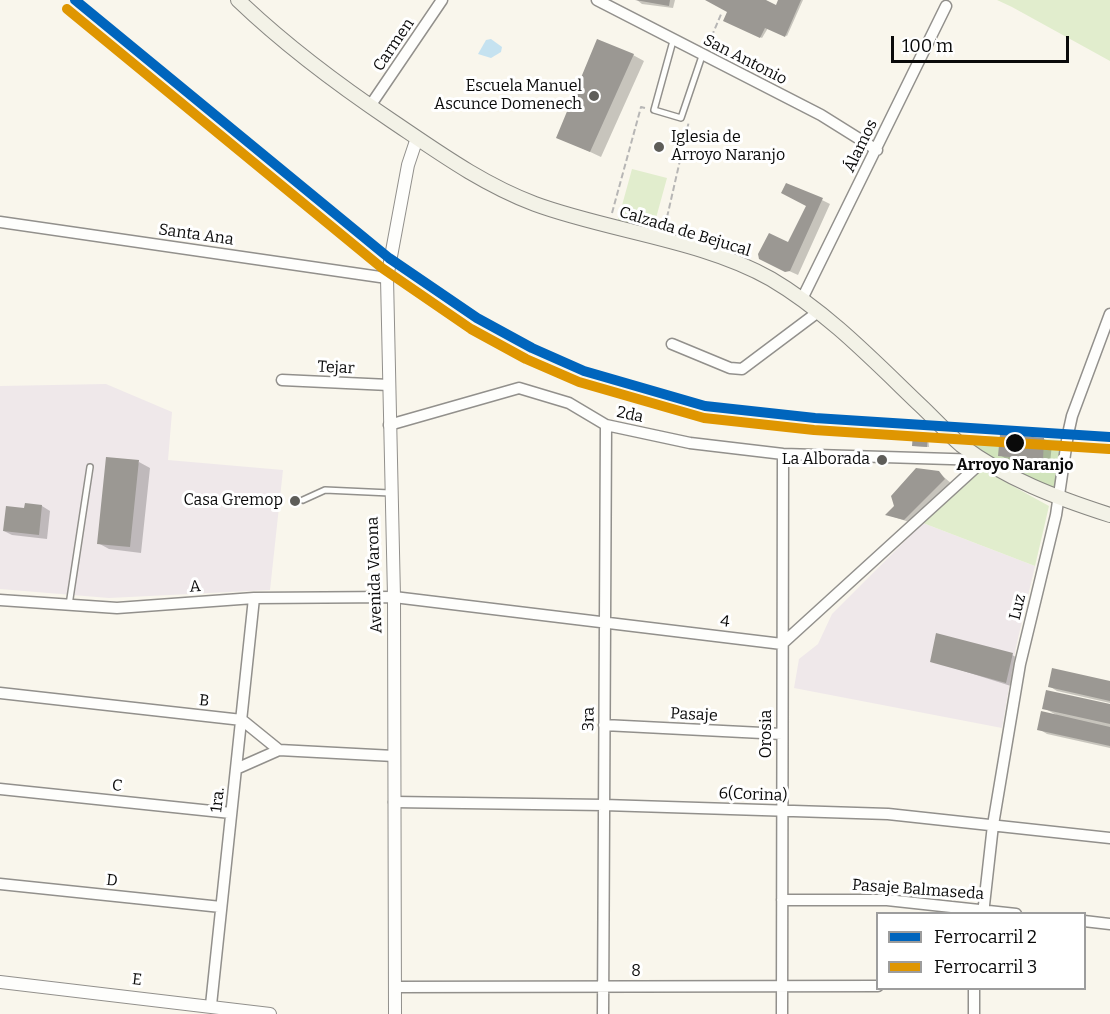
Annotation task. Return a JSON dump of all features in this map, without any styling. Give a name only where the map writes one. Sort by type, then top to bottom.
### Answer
[{"type":"main road","name":"Calzada de Bejucal","points":[[238,0],[273,33],[370,106],[500,190],[537,205],[662,241],[739,265],[768,277],[802,299],[853,341],[960,444],[1017,480],[1059,499],[1110,515]]},
{"type":"street","name":"Carmen","points":[[370,106],[442,0]]},
{"type":"street","name":"San Antonio","points":[[597,0],[614,4],[673,41],[705,51],[821,115],[877,150]]},
{"type":"street","name":"Álamos","points":[[802,299],[946,6]]},
{"type":"street","name":"Avenida Varona","points":[[395,1014],[393,597],[387,278],[408,165],[417,138]]},
{"type":"street","name":"Santa Ana","points":[[0,222],[387,278]]},
{"type":"street","points":[[672,344],[730,368],[742,369],[818,312]]},
{"type":"street","name":"Luz","points":[[983,912],[993,825],[1020,664],[1059,499],[1072,416],[1108,326],[1110,314]]},
{"type":"street","name":"Tejar","points":[[282,380],[389,385]]},
{"type":"street","name":"2da","points":[[389,425],[519,388],[569,403],[606,425],[690,443],[783,454],[984,460]]},
{"type":"street","name":"3ra","points":[[603,1014],[606,425]]},
{"type":"street","name":"Orosia","points":[[782,1014],[783,454]]},
{"type":"street","points":[[782,644],[984,460]]},
{"type":"street","name":"4","points":[[393,597],[782,644]]},
{"type":"street","name":"A","points":[[0,600],[117,608],[254,598],[393,597]]},
{"type":"street","name":"1ra.","points":[[211,1005],[254,598]]},
{"type":"street","name":"B","points":[[0,693],[242,720]]},
{"type":"street","points":[[242,720],[279,750]]},
{"type":"street","name":"Pasaje","points":[[604,725],[782,734]]},
{"type":"street","points":[[237,769],[279,750],[394,756]]},
{"type":"street","name":"C","points":[[0,789],[231,813]]},
{"type":"street","name":"6(Corina)","points":[[394,802],[604,805],[888,814],[1110,838]]},
{"type":"street","name":"D","points":[[0,884],[220,907]]},
{"type":"street","name":"Pasaje Balmaseda","points":[[782,900],[887,900],[983,912]]},
{"type":"street","points":[[1086,921],[1110,924]]},
{"type":"street","name":"E","points":[[0,985],[211,1005],[270,1014]]},
{"type":"street","name":"8","points":[[395,987],[876,987]]},
{"type":"street","points":[[974,990],[974,1014]]},
{"type":"lane","points":[[673,41],[654,110],[681,118],[705,51]]},
{"type":"lane","points":[[69,605],[90,467]]},
{"type":"lane","points":[[303,500],[325,490],[390,493]]},
{"type":"path","points":[[705,51],[722,12]]},
{"type":"path","points":[[609,226],[641,107],[654,110]]},
{"type":"path","points":[[662,241],[690,121],[681,118]]},
{"type":"shaded area","points":[[106,384],[172,412],[168,460],[283,470],[270,590],[109,598],[0,589],[0,386]]},
{"type":"shaded area","points":[[923,523],[1035,566],[1016,647],[1002,728],[794,688],[799,659],[818,644],[832,614]]},
{"type":"green space","points":[[997,0],[1110,0],[1110,61],[1012,7]]},
{"type":"green space","points":[[632,169],[667,178],[653,229],[618,220]]},
{"type":"green space","points":[[963,435],[1062,440],[1053,494],[988,456]]},
{"type":"green space","points":[[980,468],[1049,506],[1035,566],[923,523]]},
{"type":"water","points":[[491,39],[502,47],[501,52],[491,58],[478,54],[486,40]]},
{"type":"building","points":[[635,0],[670,0],[669,6]]},
{"type":"building","points":[[705,0],[766,0],[776,5],[778,0],[801,0],[785,37],[765,28],[760,38],[723,21],[727,12]]},
{"type":"building","name":"Escuela Manuel Ascunce Domenech","points":[[597,39],[634,54],[590,152],[556,138]]},
{"type":"building","points":[[786,183],[823,198],[790,271],[785,272],[759,259],[758,254],[769,233],[788,242],[806,206],[781,193]]},
{"type":"building","points":[[913,433],[928,433],[927,447],[912,446]]},
{"type":"building","name":"Arroyo Naranjo","points":[[1000,434],[1044,438],[1043,460],[998,456]]},
{"type":"building","points":[[106,457],[139,460],[130,547],[97,544]]},
{"type":"building","points":[[916,468],[939,471],[945,479],[904,520],[885,515],[894,506],[891,496]]},
{"type":"building","points":[[25,503],[42,505],[39,535],[3,531],[6,506],[24,508]]},
{"type":"building","points":[[936,633],[1013,653],[1006,683],[930,662]]},
{"type":"building","points":[[1052,668],[1110,681],[1110,701],[1048,687]]},
{"type":"building","points":[[1046,690],[1110,704],[1110,724],[1042,709]]},
{"type":"building","points":[[1041,711],[1110,727],[1110,746],[1037,730]]},
{"type":"rail line","name":"2","points":[[75,0],[389,258],[477,318],[532,348],[584,371],[705,406],[815,418],[1110,437]]},
{"type":"rail line","name":"3","points":[[67,9],[382,268],[471,329],[526,359],[579,382],[704,418],[814,430],[1109,449]]},
{"type":"place","name":"Escuela Manuel Ascunce Domenech","points":[[594,96]]},
{"type":"place","name":"Iglesia de Arroyo Naranjo","points":[[659,147]]},
{"type":"place","name":"Arroyo Naranjo","points":[[1015,443]]},
{"type":"place","name":"La Alborada","points":[[882,460]]},
{"type":"place","name":"Casa Gremop","points":[[295,501]]}]
